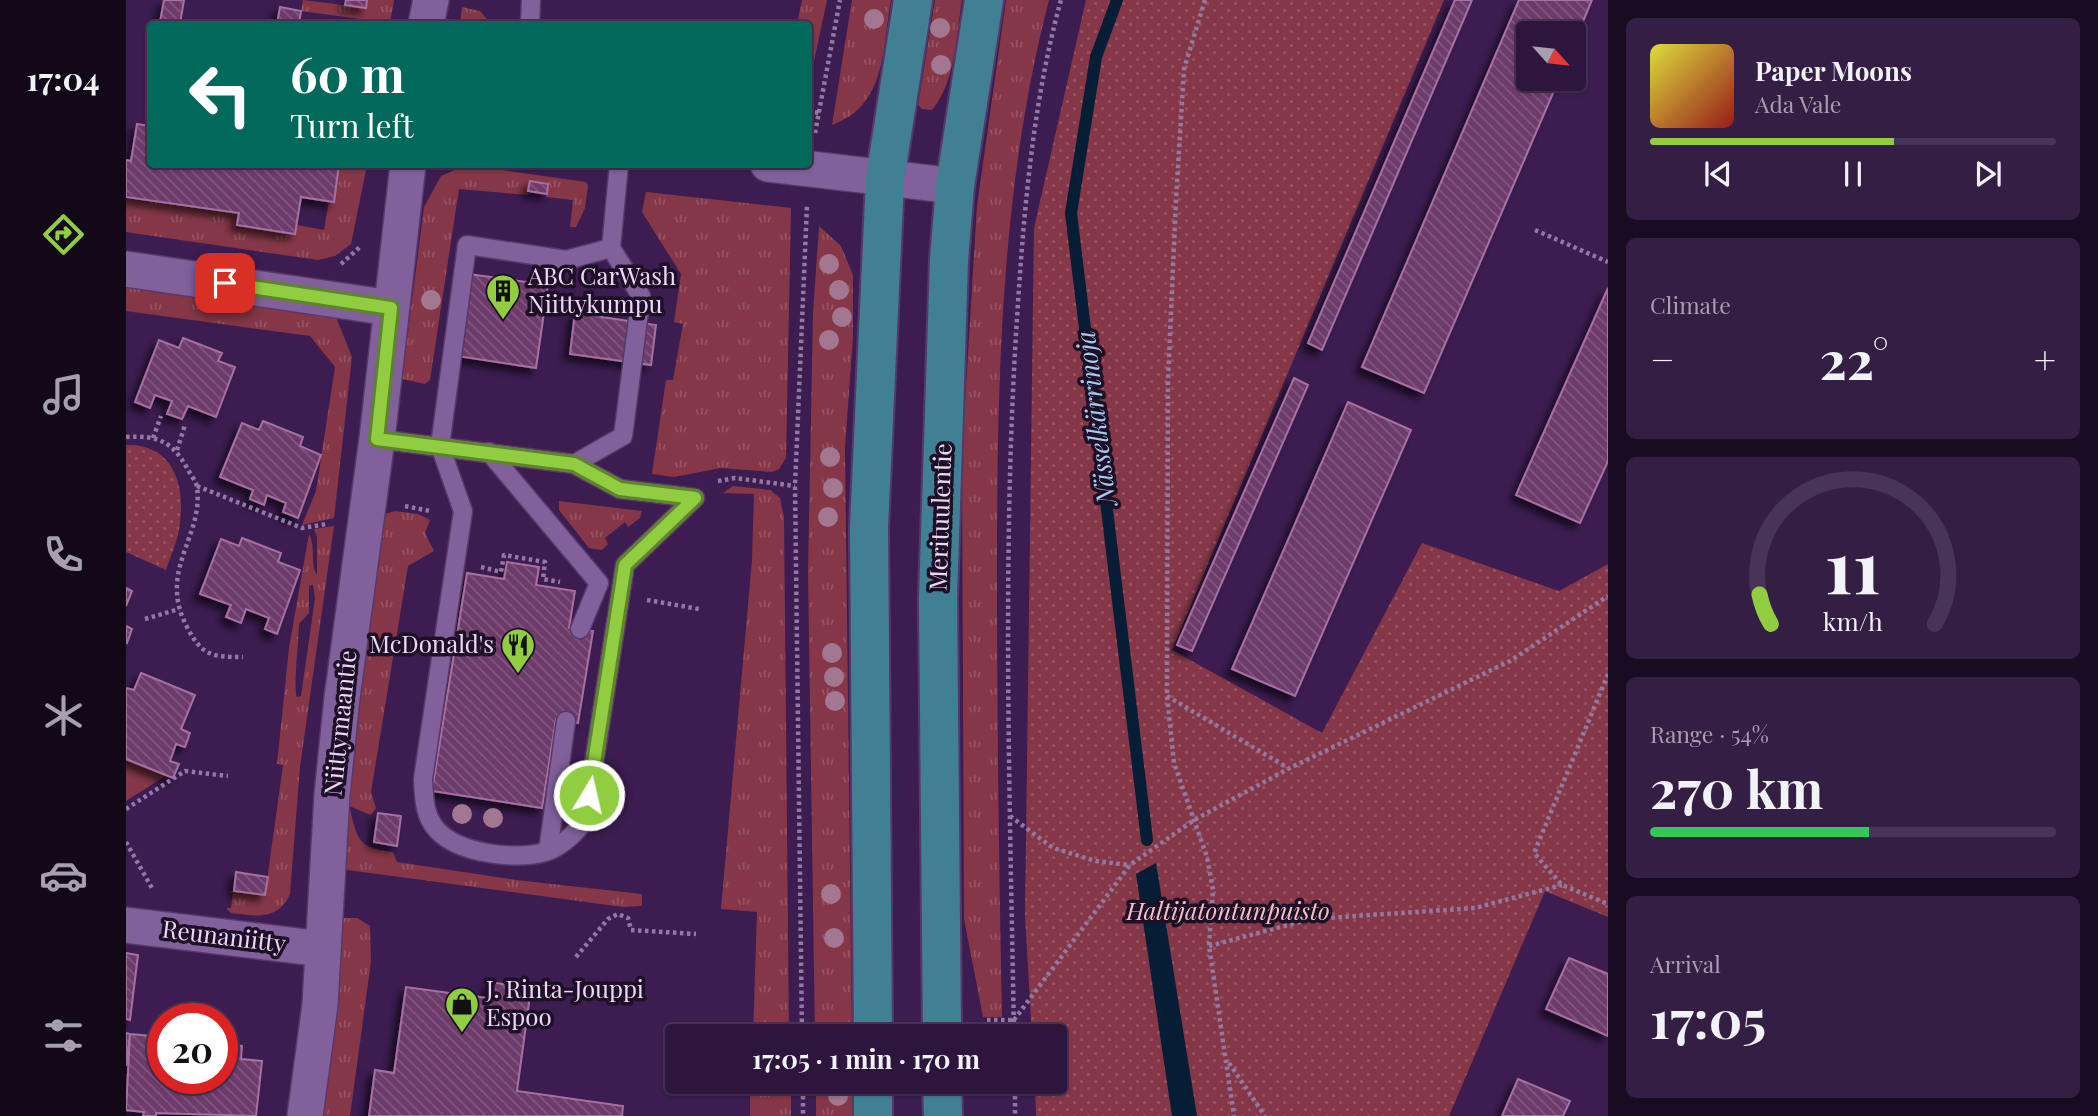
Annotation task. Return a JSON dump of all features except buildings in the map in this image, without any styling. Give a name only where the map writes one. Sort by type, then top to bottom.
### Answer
[{"type":"main road","points":[[873,1024],[869,527],[885,179],[912,0]]},
{"type":"main road","name":"Merituulentie","points":[[942,1024],[938,598],[949,260],[955,186],[984,0]]},
{"type":"main road","points":[[873,1094],[873,1116]]},
{"type":"main road","points":[[942,1094],[943,1116]]},
{"type":"street","points":[[427,21],[431,0]]},
{"type":"street","name":"Niittymaantie","points":[[305,1116],[320,1006],[342,698],[377,439],[408,168]]},
{"type":"street","points":[[795,168],[955,186]]},
{"type":"street","points":[[126,269],[391,308]]},
{"type":"street","name":"Reunaniitty","points":[[126,925],[322,949]]},
{"type":"lane","points":[[530,21],[531,0]]},
{"type":"lane","points":[[574,464],[622,436],[641,296],[611,248],[619,168]]},
{"type":"lane","points":[[611,248],[566,260],[467,245],[440,446],[463,511],[423,779],[425,808],[436,829],[450,841],[474,849],[521,855],[548,851],[582,825],[625,565]]},
{"type":"lane","points":[[377,439],[574,464],[620,489],[695,498]]},
{"type":"lane","points":[[489,452],[596,588]]},
{"type":"lane","points":[[580,629],[596,588],[625,565],[695,498]]},
{"type":"lane","points":[[548,851],[566,721]]},
{"type":"path","points":[[812,153],[840,0]]},
{"type":"path","points":[[1014,1024],[1009,816],[1010,438],[1020,279],[1039,109],[1061,0]]},
{"type":"path","points":[[1205,0],[1184,69],[1175,200],[1168,380],[1167,696],[1174,763],[1207,857],[1213,890],[1209,946],[1234,1116]]},
{"type":"path","points":[[812,112],[819,113]]},
{"type":"path","points":[[802,1024],[795,485],[809,170]]},
{"type":"path","points":[[1535,230],[1608,262]]},
{"type":"path","points":[[153,438],[161,416]]},
{"type":"path","points":[[177,450],[186,425]]},
{"type":"path","points":[[126,437],[153,438],[177,450],[197,486],[194,514],[179,564],[176,594],[179,609],[192,637],[202,650],[214,657],[243,657]]},
{"type":"path","points":[[695,498],[715,482],[735,478],[795,485]]},
{"type":"path","points":[[197,486],[302,528],[329,524]]},
{"type":"path","points":[[368,504],[428,508],[438,520],[440,538],[472,565],[503,572],[504,555],[545,562],[540,579],[573,585],[579,590],[596,588]]},
{"type":"path","points":[[620,596],[699,609]]},
{"type":"path","points":[[1014,1020],[1130,865],[1172,835],[1194,820],[1288,769],[1510,661],[1608,596]]},
{"type":"path","points":[[145,619],[179,609]]},
{"type":"path","points":[[1608,674],[1534,853],[1562,885],[1608,904]]},
{"type":"path","points":[[1167,696],[1288,769]]},
{"type":"path","points":[[126,809],[185,771],[228,776]]},
{"type":"path","points":[[1009,816],[1053,848],[1096,861],[1130,865]]},
{"type":"path","points":[[126,842],[177,931]]},
{"type":"path","points":[[1209,946],[1311,919],[1475,908],[1562,885]]},
{"type":"path","points":[[576,957],[608,919],[618,914],[628,918],[631,930],[696,934]]},
{"type":"path","points":[[987,1020],[1014,1020]]},
{"type":"path","points":[[1228,1062],[1265,1116]]},
{"type":"path","points":[[803,1094],[803,1116]]},
{"type":"path","points":[[1015,1094],[1015,1116]]},
{"type":"green space","points":[[303,0],[366,8],[367,0],[394,0],[390,21],[301,11]]},
{"type":"green space","points":[[802,0],[827,0],[812,71],[812,21],[798,21]]},
{"type":"green space","points":[[852,0],[891,0],[883,56],[872,90],[863,104],[850,116],[832,125]]},
{"type":"green space","points":[[935,0],[962,0],[950,72],[946,86],[932,110],[922,109],[918,105]]},
{"type":"green space","points":[[1006,0],[1049,0],[1020,143],[1005,287],[997,505],[1002,1017],[983,1017],[964,919],[962,453],[977,206]]},
{"type":"green space","name":"Haltijatontunpuisto","points":[[1086,0],[1444,0],[1172,650],[1322,733],[1422,543],[1559,591],[1608,564],[1608,917],[1545,891],[1449,1116],[1036,1116],[1035,1094],[1067,1094],[1067,1024],[1031,1024],[1025,916],[1034,228]]},
{"type":"green space","points":[[462,7],[480,11],[488,21],[460,21]]},
{"type":"green space","points":[[339,168],[366,168],[351,244],[335,256],[318,260],[126,232],[126,197],[239,213],[295,233],[297,225],[324,230],[329,201],[334,202]]},
{"type":"green space","points":[[459,168],[487,168],[586,182],[588,186],[585,208],[576,227],[570,227],[573,200],[546,197],[548,184],[530,181],[528,195],[459,189],[430,380],[425,384],[402,379],[424,207],[441,176]]},
{"type":"green space","points":[[646,192],[791,208],[786,458],[779,469],[772,472],[721,468],[674,477],[652,474],[666,380],[673,380],[683,324],[674,322],[681,274],[642,212]]},
{"type":"green space","points":[[819,226],[841,246],[853,275],[853,337],[845,447],[852,1024],[815,1024],[808,572],[813,313]]},
{"type":"green space","points":[[126,287],[336,317],[352,357],[334,518],[302,525],[316,491],[335,367],[310,336],[126,311]]},
{"type":"green space","points":[[126,445],[142,446],[155,451],[165,458],[177,480],[181,507],[179,528],[166,570],[126,552]]},
{"type":"green space","points":[[733,486],[770,490],[780,498],[784,517],[789,1024],[753,1024],[757,912],[721,909],[752,560],[754,494],[723,493]]},
{"type":"green space","points":[[559,501],[642,511],[640,518],[628,527],[625,522],[605,538],[608,544],[602,550],[589,548],[559,510]]},
{"type":"green space","points":[[395,511],[418,514],[430,520],[425,533],[434,551],[408,566],[371,792],[376,808],[371,815],[349,806],[360,840],[372,848],[393,852],[397,862],[516,880],[642,894],[642,906],[623,907],[340,869],[351,750],[382,515]]},
{"type":"green space","points":[[334,526],[300,767],[290,894],[285,903],[272,913],[231,913],[226,908],[231,908],[233,893],[228,891],[265,895],[283,765],[277,764],[289,648],[309,534],[317,575],[317,537],[314,529]],"holes":[[[313,585],[315,598],[301,696],[297,697],[299,624],[309,613],[309,586]]]},
{"type":"green space","points":[[126,759],[167,775],[126,801]]},
{"type":"green space","points":[[339,918],[357,918],[370,926],[371,961],[350,1116],[317,1116]]},
{"type":"green space","points":[[750,1094],[791,1094],[791,1116],[750,1116]]},
{"type":"green space","points":[[816,1094],[852,1094],[853,1116],[816,1116]]},
{"type":"water","points":[[1156,863],[1197,1116],[1172,1116],[1136,874]]},
{"type":"waterway","name":"Nässelkärrinoja","points":[[1117,0],[1096,57],[1071,213],[1147,840]]},
{"type":"place","name":"ABC CarWash Niittykumpu","points":[[503,321]]},
{"type":"place","name":"McDonald's","points":[[518,675]]},
{"type":"place","name":"J. Rinta-Jouppi Espoo","points":[[462,1034]]},
{"type":"route","points":[[225,283],[391,308],[377,439],[574,464],[620,489],[695,498],[667,528],[625,565],[589,795]]}]
